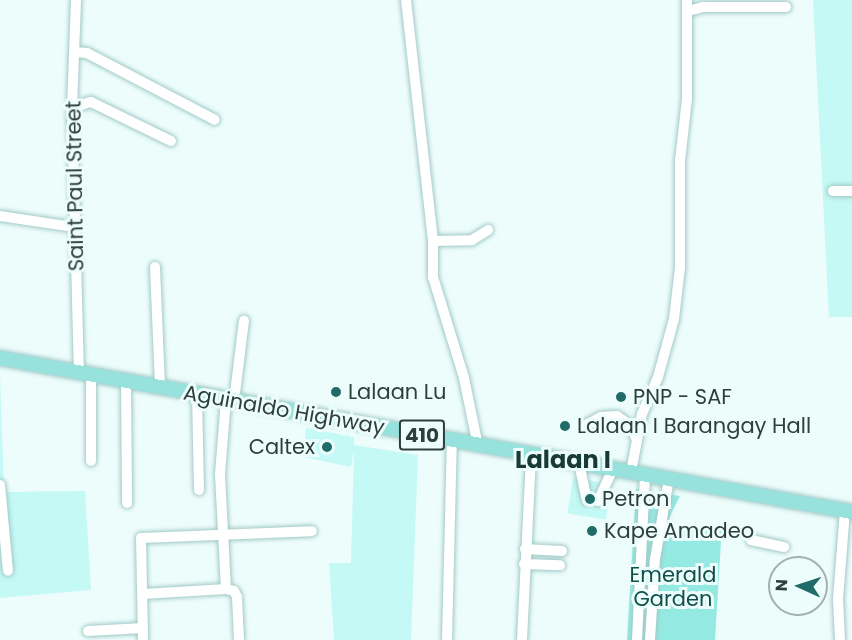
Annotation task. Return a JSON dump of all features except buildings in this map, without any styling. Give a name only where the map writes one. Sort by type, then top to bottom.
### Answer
[{"type":"main road","name":"Aguinaldo Highway","points":[[0,358],[848,512]]},
{"type":"street","name":"Saint Paul Street","points":[[76,0],[72,108],[74,227],[91,461]]},
{"type":"street","points":[[406,0],[433,241],[434,277],[464,378],[478,446]]},
{"type":"street","points":[[631,472],[636,438],[674,319],[680,267],[680,161],[687,99],[687,5],[786,7]]},
{"type":"street","points":[[75,52],[87,52],[215,120]]},
{"type":"street","points":[[72,108],[91,102],[171,141]]},
{"type":"street","points":[[833,191],[852,190]]},
{"type":"street","points":[[0,216],[74,227]]},
{"type":"street","points":[[433,241],[472,240],[488,230]]},
{"type":"street","points":[[156,267],[160,387]]},
{"type":"street","points":[[226,589],[220,474],[244,321]]},
{"type":"street","points":[[0,358],[0,364]]},
{"type":"street","points":[[126,381],[127,503]]},
{"type":"street","points":[[197,395],[199,490]]},
{"type":"street","points":[[586,425],[601,417],[617,416],[630,424],[636,438]]},
{"type":"street","points":[[447,640],[452,440]]},
{"type":"street","points":[[522,640],[531,454]]},
{"type":"street","points":[[579,463],[592,501],[613,469]]},
{"type":"street","points":[[637,640],[645,474]]},
{"type":"street","points":[[650,640],[655,560],[669,479]]},
{"type":"street","points":[[0,485],[8,571]]},
{"type":"street","points":[[840,640],[838,599],[848,512]]},
{"type":"street","points":[[143,640],[141,538],[224,532],[312,531]]},
{"type":"street","points":[[751,540],[784,547]]},
{"type":"street","points":[[525,549],[562,551]]},
{"type":"street","points":[[524,564],[560,566]]},
{"type":"street","points":[[143,594],[226,589],[234,591],[237,597],[239,640]]},
{"type":"street","points":[[88,631],[143,628]]},
{"type":"shaded area","points":[[813,0],[852,0],[852,317],[829,317]]},
{"type":"shaded area","points":[[0,373],[4,492],[85,491],[91,590],[0,598]]},
{"type":"shaded area","points":[[306,428],[354,437],[354,445],[418,455],[411,640],[334,640],[329,563],[351,563],[354,449],[351,467],[304,457]]},
{"type":"shaded area","name":"Petron","points":[[573,478],[612,484],[606,520],[567,514]]},
{"type":"green space","name":"Emerald Garden","points":[[636,489],[680,496],[670,516],[670,532],[722,525],[715,640],[627,640]]},
{"type":"place","name":"Lalaan Lu","points":[[336,392]]},
{"type":"place","name":"PNP - SAF","points":[[621,397]]},
{"type":"place","name":"Lalaan I Barangay Hall","points":[[565,426]]},
{"type":"place","name":"Caltex","points":[[327,447]]},
{"type":"place","name":"Petron","points":[[590,499]]},
{"type":"place","name":"Kape Amadeo","points":[[592,531]]},
{"type":"district","name":"Lalaan I","points":[[563,460]]}]
